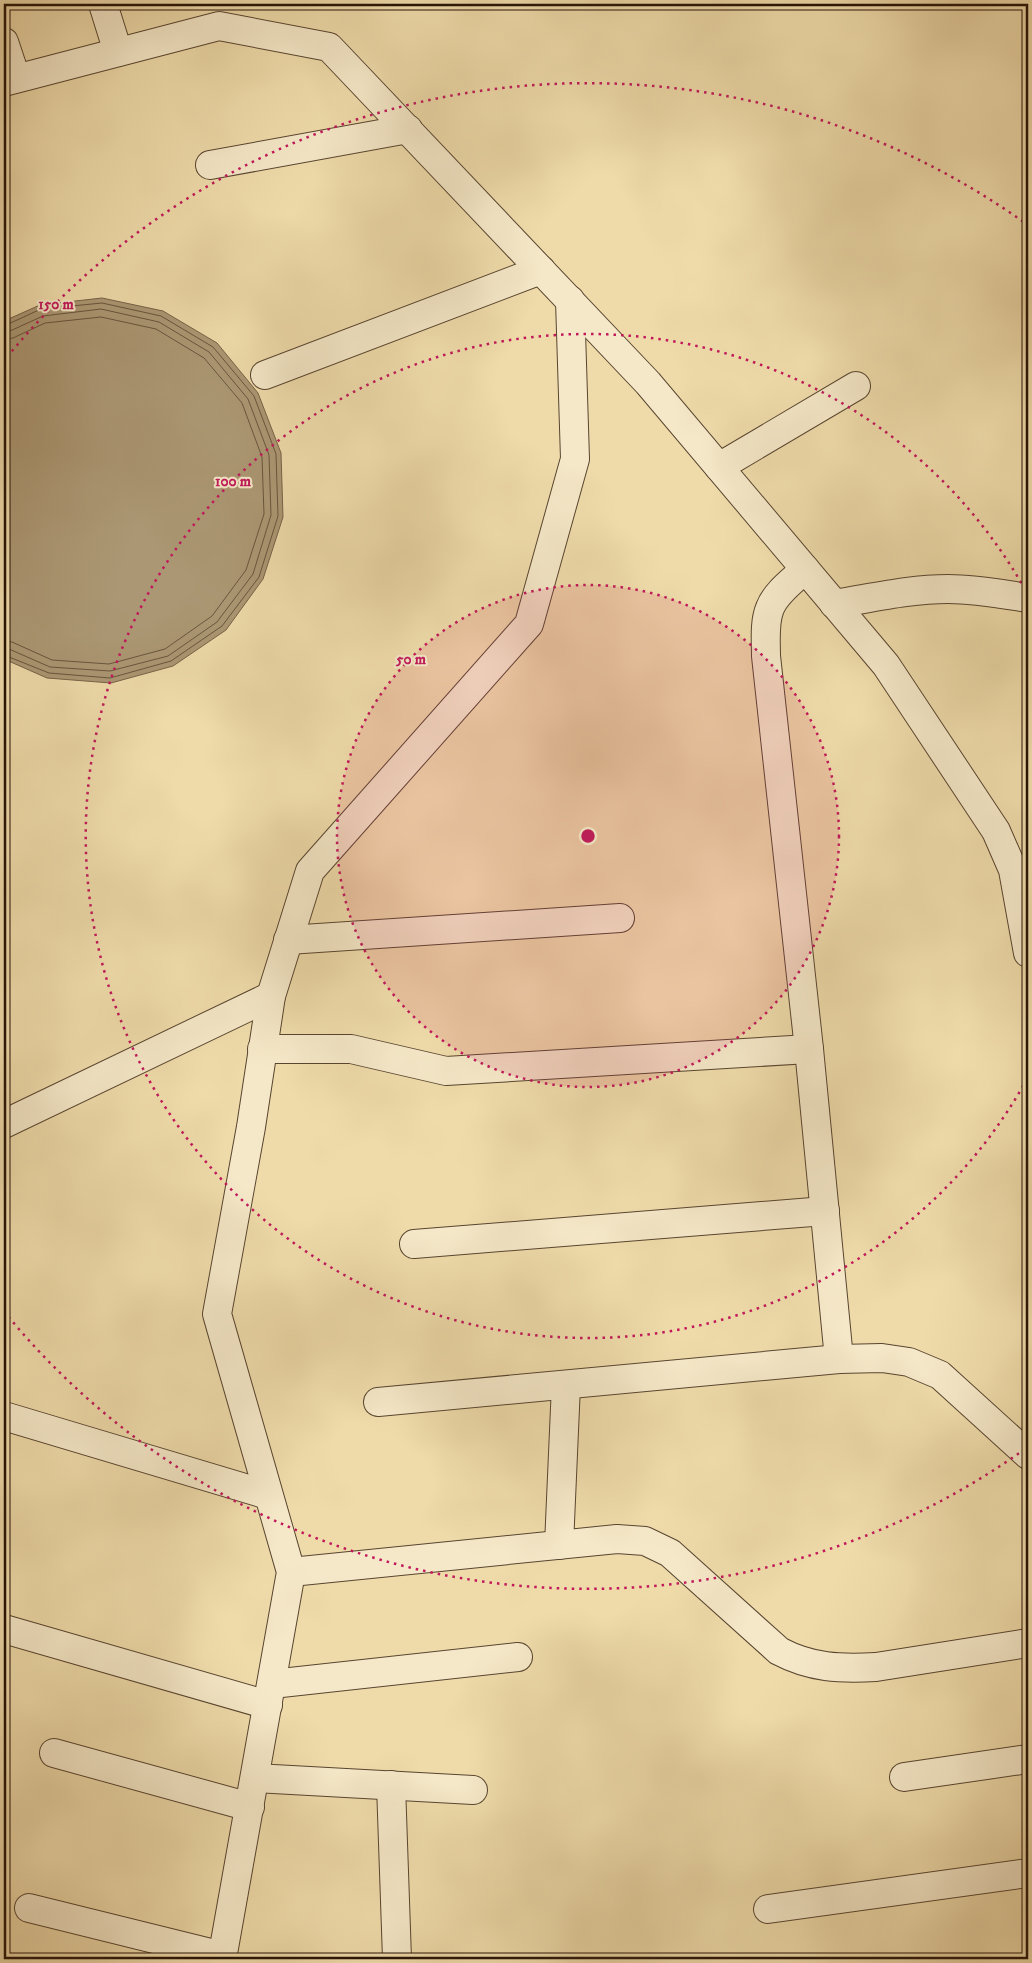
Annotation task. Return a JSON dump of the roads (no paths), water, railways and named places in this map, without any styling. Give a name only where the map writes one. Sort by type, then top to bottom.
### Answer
[{"type":"street","points":[[103,4],[118,52]]},
{"type":"street","points":[[4,42],[10,80],[118,52],[216,15],[329,47],[648,383],[886,665],[996,831],[1013,870],[1028,953]]},
{"type":"street","points":[[210,164],[408,130]]},
{"type":"street","points":[[264,375],[542,270]]},
{"type":"street","points":[[29,1908],[223,1957],[291,1572],[217,1314],[251,1127],[271,996],[310,871],[529,624],[575,459],[570,300]]},
{"type":"street","points":[[719,467],[856,386]]},
{"type":"street","points":[[805,569],[778,595],[770,608],[766,630],[766,656],[839,1359]]},
{"type":"street","points":[[834,604],[919,590],[948,589],[974,590],[1028,598]]},
{"type":"street","points":[[288,940],[620,918]]},
{"type":"street","points":[[4,1124],[271,996]]},
{"type":"street","points":[[262,1049],[351,1050],[446,1071],[808,1049]]},
{"type":"street","points":[[414,1244],[824,1211]]},
{"type":"street","points":[[378,1402],[839,1359],[882,1358],[909,1362],[940,1375],[1028,1455]]},
{"type":"street","points":[[559,1545],[566,1385]]},
{"type":"street","points":[[4,1416],[268,1495]]},
{"type":"street","points":[[291,1572],[617,1539],[645,1541],[670,1553],[779,1651],[797,1660],[819,1666],[850,1669],[876,1667],[1028,1643]]},
{"type":"street","points":[[4,1629],[270,1694],[518,1657]]},
{"type":"street","points":[[54,1753],[250,1807]]},
{"type":"street","points":[[904,1777],[1028,1759]]},
{"type":"street","points":[[255,1778],[472,1790]]},
{"type":"street","points":[[392,1785],[398,1959]]},
{"type":"street","points":[[768,1910],[1028,1873]]},
{"type":"water","points":[[102,298],[163,311],[217,343],[258,393],[281,453],[283,517],[263,579],[226,630],[173,666],[111,683],[47,678],[4,659],[4,321],[40,305]]}]
